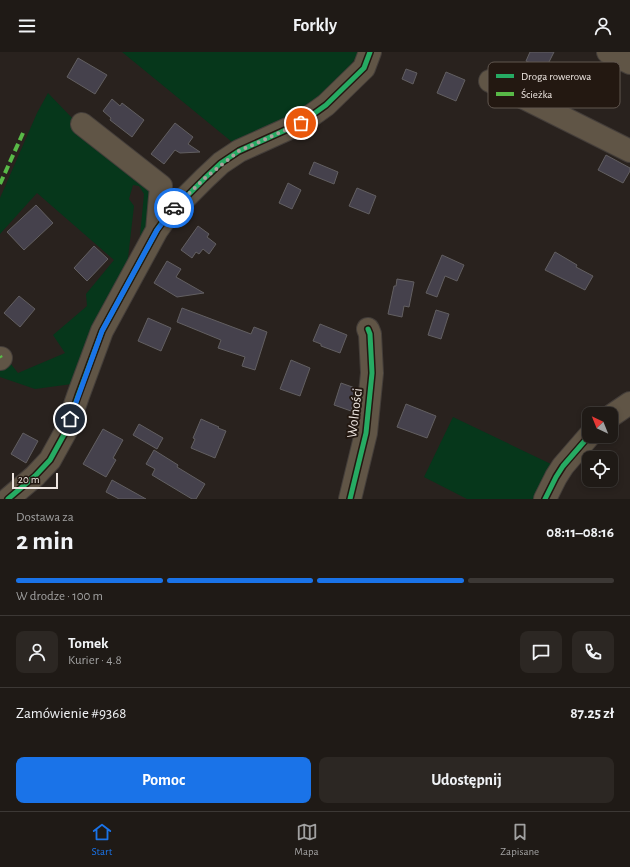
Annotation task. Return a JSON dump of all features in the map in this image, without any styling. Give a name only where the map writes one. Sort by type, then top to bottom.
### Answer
[{"type":"street","points":[[8,499],[35,476],[50,460],[66,431],[102,331],[157,230],[167,216],[205,178],[239,151],[301,123],[326,105],[364,68],[370,52]]},
{"type":"street","points":[[608,52],[630,63]]},
{"type":"street","points":[[544,108],[630,151]]},
{"type":"street","points":[[82,124],[161,186],[157,230]]},
{"type":"street","name":"Wolności","points":[[350,499],[366,433],[372,374],[370,334],[368,328]]},
{"type":"street","points":[[618,411],[630,403]]},
{"type":"street","points":[[546,499],[563,466],[583,443]]},
{"type":"green space","points":[[122,52],[360,52],[329,94],[297,115],[232,142]]},
{"type":"green space","points":[[48,93],[74,120],[156,188],[156,198],[139,247],[144,194],[139,186],[133,185],[129,199],[134,206],[128,258],[128,273],[72,384],[35,389],[0,377],[0,368],[7,359],[18,373],[65,353],[53,335],[87,306],[86,294],[114,260],[37,193],[0,234],[0,198],[37,113]]},
{"type":"green space","points":[[453,417],[553,465],[537,499],[467,499],[424,477]]},
{"type":"building","points":[[530,52],[554,52],[549,62],[526,61]]},
{"type":"building","points":[[78,58],[107,75],[95,94],[67,77]]},
{"type":"building","points":[[406,69],[417,73],[413,84],[402,79]]},
{"type":"building","points":[[446,72],[465,80],[456,101],[437,93]]},
{"type":"building","points":[[112,99],[120,106],[122,103],[144,120],[132,137],[110,120],[111,118],[103,111]]},
{"type":"building","points":[[175,123],[193,137],[188,144],[200,152],[180,153],[175,150],[164,164],[151,154]]},
{"type":"building","points":[[606,155],[630,168],[630,171],[623,183],[598,170]]},
{"type":"building","points":[[314,162],[338,172],[334,184],[309,174]]},
{"type":"building","points":[[288,183],[301,190],[292,209],[279,203]]},
{"type":"building","points":[[357,188],[376,196],[369,214],[349,206]]},
{"type":"building","points":[[36,205],[53,223],[24,250],[7,232]]},
{"type":"building","points":[[198,226],[209,234],[207,237],[216,244],[209,254],[203,249],[199,254],[196,252],[192,258],[181,250]]},
{"type":"building","points":[[94,246],[108,259],[87,281],[74,268]]},
{"type":"building","points":[[555,252],[577,265],[576,267],[593,276],[585,290],[545,270]]},
{"type":"building","points":[[442,255],[464,265],[457,281],[445,276],[437,297],[426,293]]},
{"type":"building","points":[[167,261],[181,269],[176,277],[204,293],[177,297],[154,283]]},
{"type":"building","points":[[397,279],[414,282],[409,307],[404,306],[402,317],[388,314]]},
{"type":"building","points":[[19,296],[35,309],[20,327],[4,313]]},
{"type":"building","points":[[182,308],[251,334],[254,327],[267,332],[255,370],[242,366],[245,357],[218,348],[221,340],[177,322]]},
{"type":"building","points":[[436,310],[449,314],[441,339],[428,335]]},
{"type":"building","points":[[148,318],[171,328],[161,351],[138,341]]},
{"type":"building","points":[[320,324],[347,335],[340,353],[321,346],[321,344],[313,341]]},
{"type":"building","points":[[291,360],[310,368],[300,396],[280,389]]},
{"type":"building","points":[[341,383],[358,389],[351,411],[334,405]]},
{"type":"building","points":[[406,404],[436,416],[427,438],[397,427]]},
{"type":"building","points":[[201,419],[226,431],[215,458],[191,448],[195,439],[193,438]]},
{"type":"building","points":[[139,424],[163,438],[157,449],[133,435]]},
{"type":"building","points":[[103,429],[123,440],[113,458],[116,460],[106,477],[83,464]]},
{"type":"building","points":[[23,433],[38,441],[26,463],[11,454]]},
{"type":"building","points":[[154,450],[178,465],[177,467],[205,484],[196,499],[192,499],[152,475],[155,469],[146,464]]},
{"type":"building","points":[[112,480],[146,499],[119,499],[106,492]]},
{"type":"marked path","points":[[0,184],[23,133]]},
{"type":"cycle path","points":[[8,499],[35,476],[50,460],[66,431],[102,331],[157,230],[167,216],[221,163],[239,151],[301,123],[326,105],[364,68],[370,52]]},
{"type":"cycle path","points":[[350,499],[366,433],[372,373],[370,334],[368,329]]},
{"type":"cycle path","points":[[545,499],[563,466],[583,443]]},
{"type":"way so far","points":[[174,208],[205,178],[239,151],[301,123]]},
{"type":"route","points":[[70,419],[102,331],[157,230],[174,208]]}]
